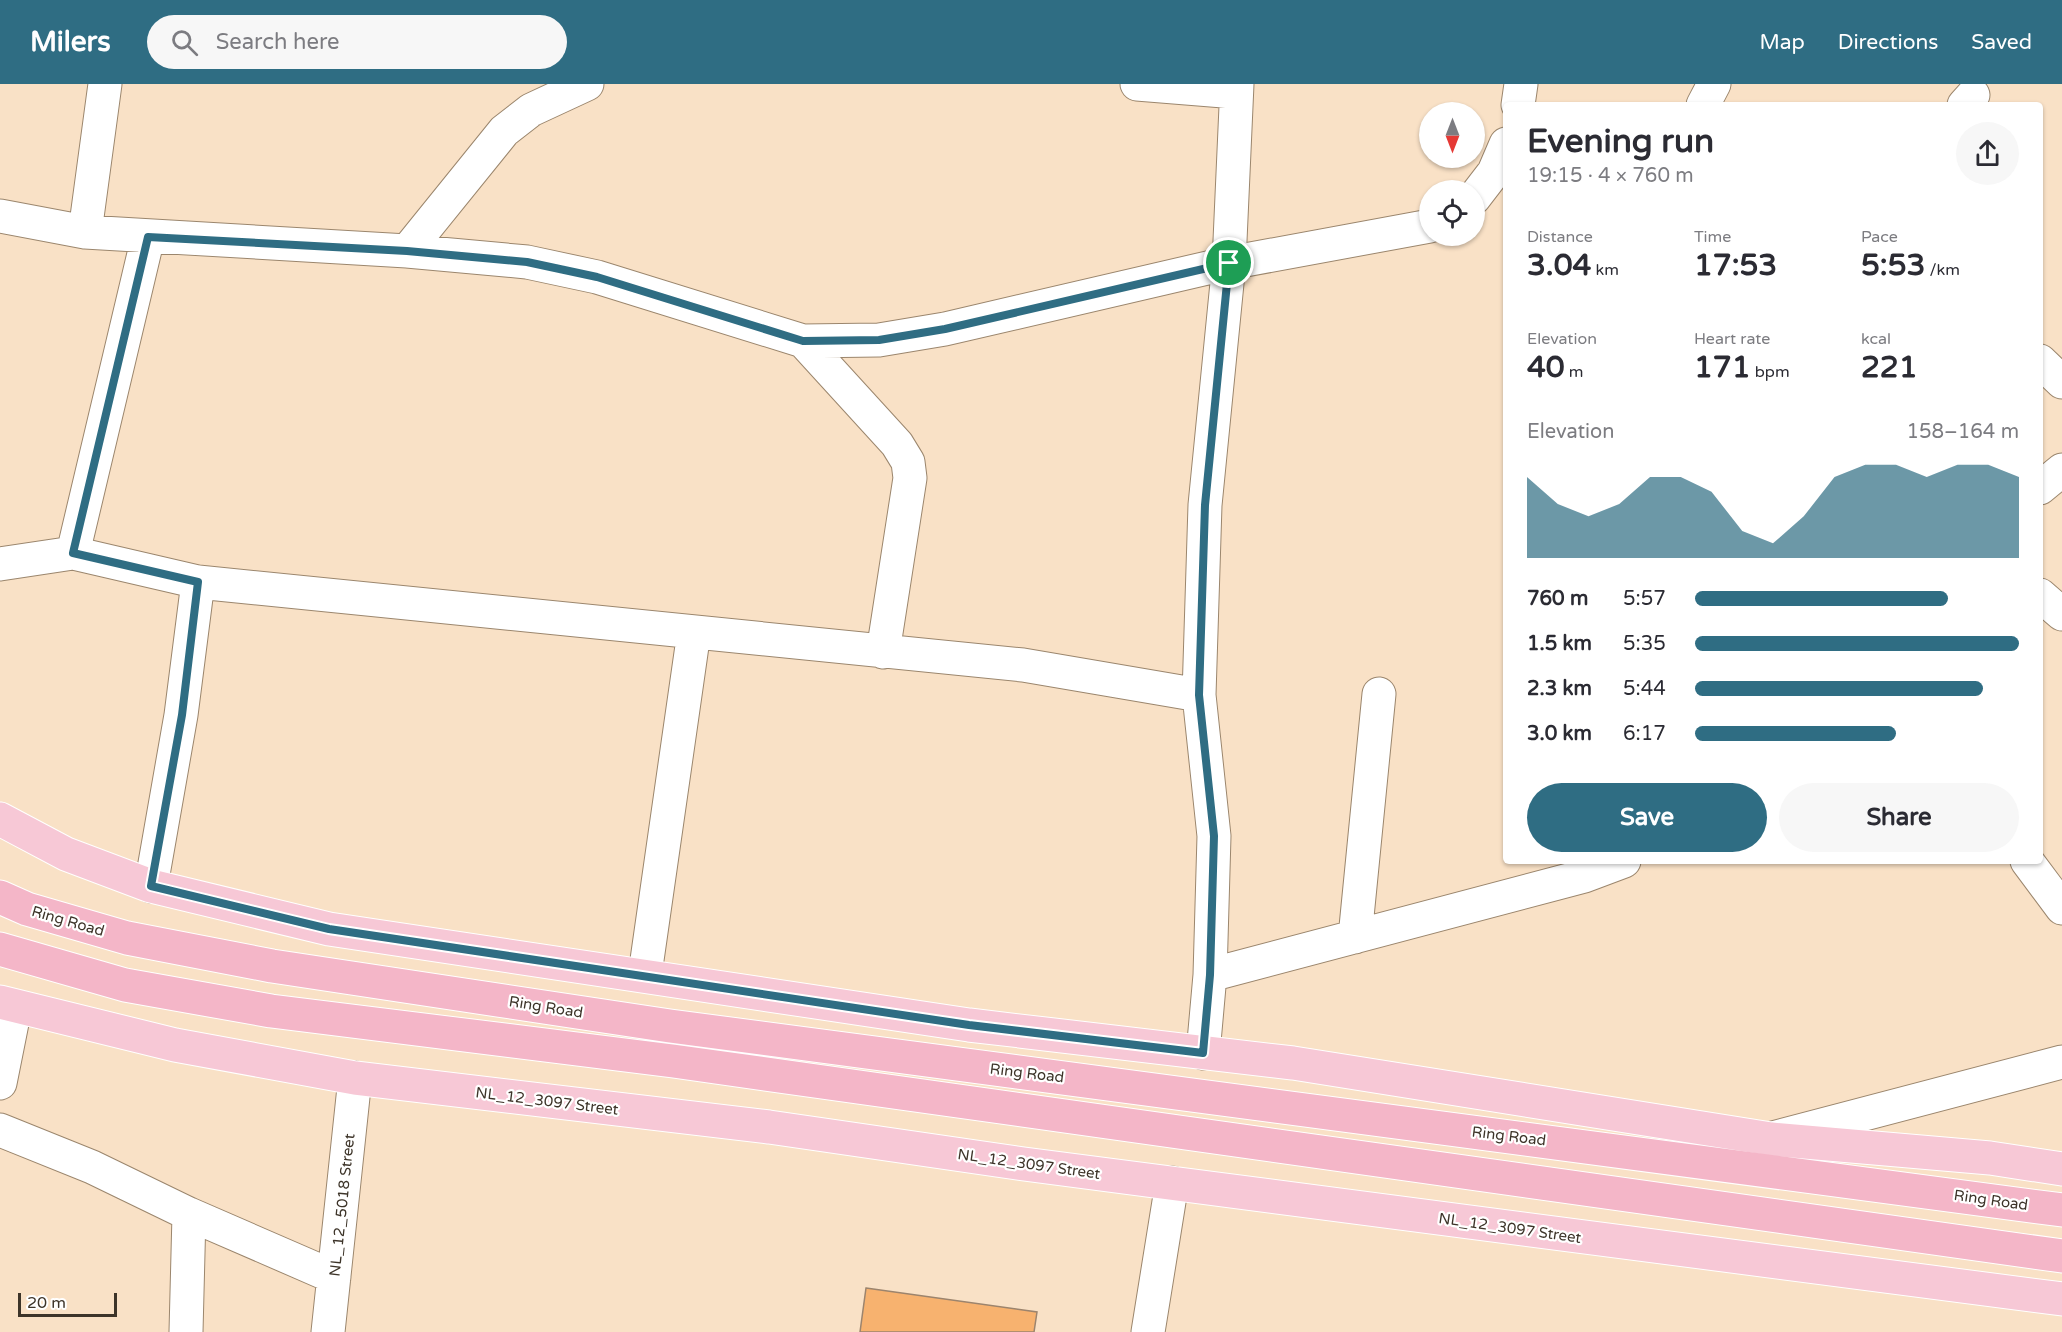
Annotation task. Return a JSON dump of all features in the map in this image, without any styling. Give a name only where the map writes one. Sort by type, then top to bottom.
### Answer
[{"type":"highway","name":"Ring Road","points":[[0,897],[27,909],[127,938],[295,970],[682,1028],[2062,1210]]},
{"type":"highway","points":[[0,949],[125,985],[271,1011],[673,1061],[2062,1256]]},
{"type":"main road","points":[[0,819],[66,854],[151,886],[329,929],[645,974],[969,1025],[1293,1063],[1771,1139],[1990,1158],[2062,1168]]},
{"type":"main road","name":"NL_12_3097 Street","points":[[7,1005],[175,1045],[355,1078],[770,1127],[1172,1183],[2062,1299]]},
{"type":"street","points":[[85,232],[105,84]]},
{"type":"street","points":[[407,251],[504,131],[531,110],[587,84]]},
{"type":"street","points":[[1137,84],[1236,88],[1229,263],[1205,505],[1199,695],[1214,836],[1210,975],[1203,1053]]},
{"type":"street","points":[[1518,102],[1521,84]]},
{"type":"street","points":[[1705,102],[1714,84]]},
{"type":"street","points":[[1485,184],[1494,172],[1503,151]]},
{"type":"street","points":[[0,216],[85,232],[407,251],[527,262],[597,277],[803,341],[879,340],[945,329],[1229,263],[1419,228]]},
{"type":"street","points":[[73,553],[148,237]]},
{"type":"street","points":[[803,341],[897,444],[908,462],[910,478],[883,652]]},
{"type":"street","points":[[2043,365],[2062,382]]},
{"type":"street","points":[[2043,486],[2062,470]]},
{"type":"street","points":[[0,564],[73,553],[198,582],[1023,665],[1199,695]]},
{"type":"street","points":[[151,886],[182,715],[198,582]]},
{"type":"street","points":[[2043,598],[2062,614]]},
{"type":"street","points":[[645,974],[694,632]]},
{"type":"street","points":[[1355,937],[1379,694]]},
{"type":"street","points":[[1210,975],[1584,876],[1616,864]]},
{"type":"street","points":[[2029,864],[2062,908]]},
{"type":"street","points":[[0,1081],[7,1005]]},
{"type":"street","points":[[1771,1139],[2062,1062]]},
{"type":"street","name":"NL_12_5018 Street","points":[[328,1332],[355,1078]]},
{"type":"street","points":[[0,1130],[92,1167],[189,1214],[334,1277]]},
{"type":"street","points":[[1148,1332],[1172,1183]]},
{"type":"street","points":[[186,1332],[189,1214]]},
{"type":"building","points":[[866,1288],[1037,1312],[1034,1332],[860,1332]]},
{"type":"route","points":[[148,237],[407,251],[527,262],[597,277],[803,341],[879,340],[945,329],[1229,263],[1205,505],[1199,695],[1214,836],[1210,975],[1203,1053],[969,1025],[645,974],[329,929],[151,886],[182,715],[198,582],[73,553],[148,237]]}]
